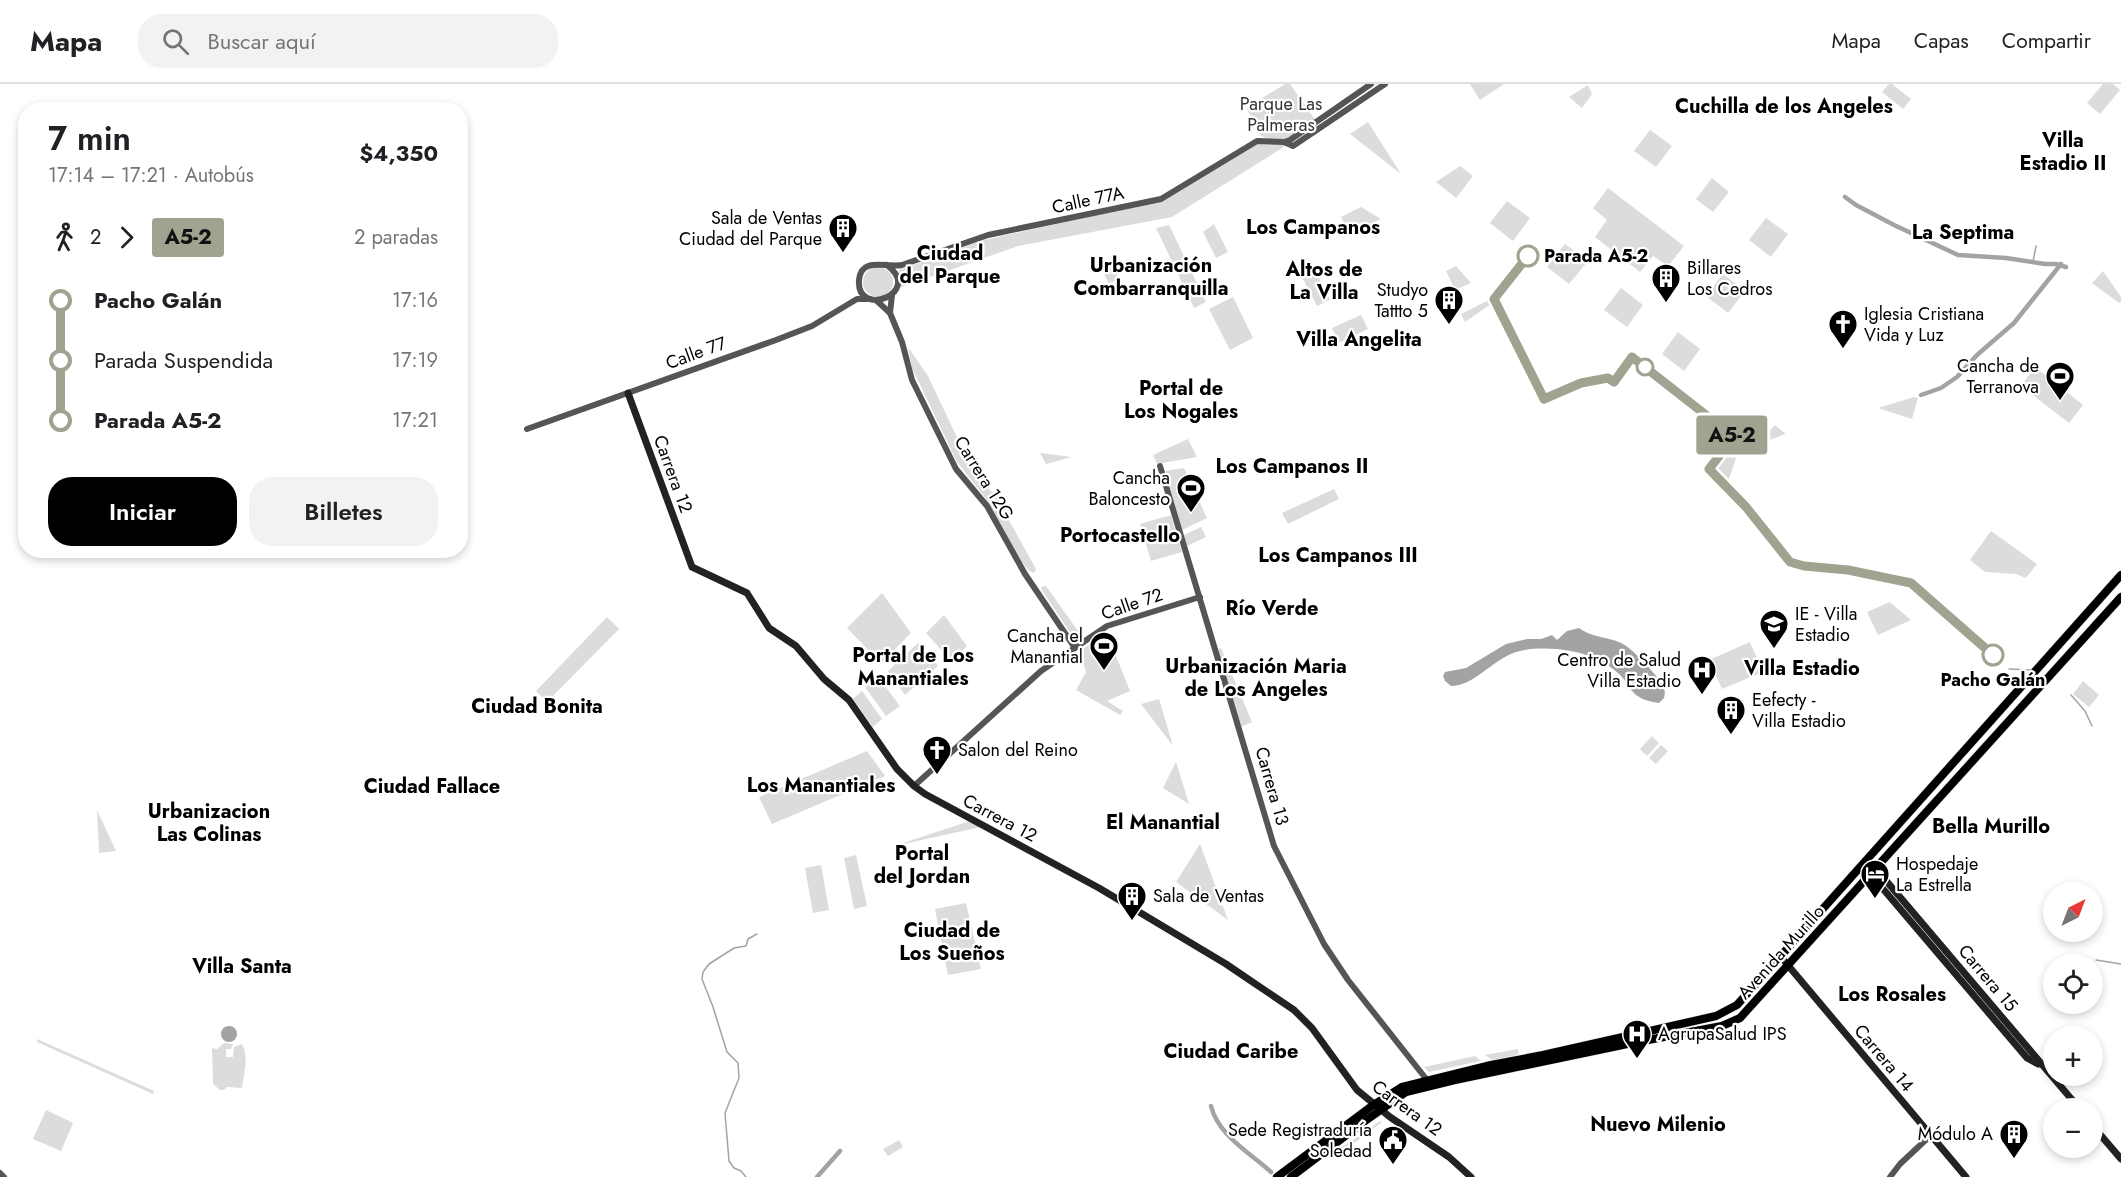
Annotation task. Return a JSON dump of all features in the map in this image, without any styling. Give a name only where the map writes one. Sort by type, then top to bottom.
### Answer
[{"type":"main road","name":"Carrera 12","points":[[628,393],[692,567],[747,593],[769,628],[796,646],[824,679],[849,699],[897,769],[914,786],[933,799],[1099,888],[1226,964],[1294,1010],[1320,1040],[1352,1085],[1377,1107],[1449,1156],[1470,1177]]},
{"type":"main road","name":"Avenida Murillo","points":[[1277,1177],[1377,1107],[1406,1092],[1723,1013],[1740,1002],[2121,575]]},
{"type":"main road","name":"Avenida Murillo","points":[[1291,1177],[1377,1107],[1384,1098],[1402,1087],[1427,1080],[1729,1024],[1744,1015],[2121,597]]},
{"type":"main road","name":"Carrera 15","points":[[1867,861],[1874,871],[1877,870],[1998,1019],[2070,1098]]},
{"type":"main road","name":"Carrera 14","points":[[1781,957],[1966,1177]]},
{"type":"main road","points":[[2103,1138],[2121,1159]]},
{"type":"street","points":[[1284,142],[1371,84]]},
{"type":"street","points":[[1284,142],[1293,146],[1385,84]]},
{"type":"street","name":"Calle 77A","points":[[886,265],[902,265],[988,235],[1161,199],[1257,141],[1284,142]]},
{"type":"street","points":[[874,263],[886,265],[895,273],[897,285],[892,295],[874,300],[862,291],[859,286],[861,274],[869,265],[874,263]]},
{"type":"street","name":"Carrera 12G","points":[[890,313],[892,295]]},
{"type":"street","name":"Calle 77","points":[[527,429],[812,326],[857,299],[874,300]]},
{"type":"street","name":"Carrera 12G","points":[[874,300],[890,313],[902,342],[912,380],[957,469],[987,506],[1025,574],[1075,648]]},
{"type":"street","name":"Carrera 13","points":[[1160,466],[1274,846],[1324,944],[1348,981],[1427,1080]]},
{"type":"street","name":"Calle 72","points":[[914,786],[1041,671],[1110,624],[1200,597]]},
{"type":"street","points":[[1890,1177],[1900,1164],[1930,1136]]},
{"type":"street","points":[[0,1173],[4,1177]]},
{"type":"green space","name":"Parque Las Palmeras","points":[[1285,84],[1290,84],[1316,121],[1290,137],[1269,139],[1261,136],[1247,109]]},
{"type":"green space","points":[[1470,84],[1504,84],[1480,100]]},
{"type":"green space","points":[[1889,84],[1911,99],[1903,109],[1882,92]]},
{"type":"green space","points":[[2103,84],[2113,84],[2120,90],[2100,114],[2087,103]]},
{"type":"green space","points":[[1588,85],[1592,94],[1582,108],[1569,97]]},
{"type":"green space","points":[[1368,122],[1401,174],[1350,134]]},
{"type":"green space","points":[[1650,130],[1672,146],[1656,167],[1634,151]]},
{"type":"green space","points":[[1262,142],[1287,145],[1172,217],[1018,246],[899,288],[899,270],[984,240],[1161,201],[1254,144]]},
{"type":"green space","points":[[1460,166],[1473,176],[1456,198],[1436,182]]},
{"type":"green space","points":[[1712,178],[1729,192],[1713,212],[1696,199]]},
{"type":"green space","points":[[1608,188],[1684,246],[1668,266],[1653,256],[1640,272],[1595,237],[1607,220],[1593,208]]},
{"type":"green space","points":[[1507,201],[1530,218],[1513,241],[1490,223]]},
{"type":"green space","points":[[1361,207],[1381,219],[1350,234],[1341,217]]},
{"type":"green space","points":[[1766,218],[1788,234],[1771,257],[1749,240]]},
{"type":"green space","points":[[1214,224],[1228,252],[1216,258],[1203,232]]},
{"type":"green space","points":[[1169,225],[1206,302],[1194,308],[1156,228]]},
{"type":"green space","points":[[1565,244],[1588,261],[1569,284],[1547,267]]},
{"type":"green space","points":[[1310,260],[1330,300],[1317,306],[1297,267]]},
{"type":"green space","points":[[1112,265],[1119,279],[1109,284],[1102,270]]},
{"type":"green space","points":[[1456,266],[1471,283],[1455,290],[1446,271]]},
{"type":"green space","points":[[878,267],[889,271],[893,282],[889,293],[878,297],[867,293],[863,282],[867,271]]},
{"type":"green space","points":[[2103,271],[2121,297],[2121,302],[2119,303],[2092,283]]},
{"type":"green space","points":[[1723,274],[1745,291],[1728,313],[1706,296]]},
{"type":"green space","points":[[1621,288],[1643,305],[1627,327],[1604,310]]},
{"type":"green space","points":[[1233,297],[1253,338],[1230,350],[1209,309]]},
{"type":"green space","points":[[1491,299],[1494,302],[1465,322],[1461,314]]},
{"type":"green space","points":[[1361,315],[1368,329],[1339,343],[1332,328]]},
{"type":"green space","points":[[1678,332],[1700,349],[1684,371],[1662,354]]},
{"type":"green space","points":[[908,347],[928,376],[972,469],[996,497],[1036,569],[1034,573],[1029,571],[1021,561],[984,496],[957,462],[912,368]]},
{"type":"green space","name":"Cancha de Terranova","points":[[2035,367],[2083,405],[2069,423],[2021,386]]},
{"type":"green space","points":[[1914,397],[1918,398],[1912,419],[1878,408]]},
{"type":"green space","points":[[1775,425],[1786,434],[1758,444]]},
{"type":"green space","points":[[1188,439],[1197,457],[1157,464],[1153,455]]},
{"type":"green space","points":[[1735,445],[1739,449],[1727,485],[1713,472]]},
{"type":"green space","points":[[1040,453],[1072,457],[1046,464]]},
{"type":"green space","points":[[1184,468],[1207,518],[1182,530],[1165,471]]},
{"type":"green space","points":[[1334,489],[1339,499],[1288,524],[1282,513]]},
{"type":"green space","points":[[1171,515],[1182,552],[1151,561],[1140,524]]},
{"type":"green space","points":[[1201,527],[1206,537],[1187,546],[1184,535]]},
{"type":"green space","points":[[1991,531],[2037,564],[2026,578],[2016,574],[1985,572],[1970,560]]},
{"type":"green space","points":[[1910,585],[2004,668],[1909,587]]},
{"type":"green space","points":[[1046,586],[1081,635],[1078,639],[1073,637],[1041,589]]},
{"type":"green space","points":[[882,593],[911,633],[881,663],[847,628]]},
{"type":"green space","points":[[1890,602],[1911,620],[1878,635],[1867,612]]},
{"type":"green space","points":[[944,615],[967,646],[951,661],[926,633]]},
{"type":"green space","points":[[607,617],[619,629],[547,702],[536,691]]},
{"type":"green space","points":[[1107,633],[1130,691],[1107,701],[1123,711],[1120,715],[1076,690],[1086,672],[1080,651]]},
{"type":"green space","points":[[1750,642],[1763,672],[1722,689],[1709,660]]},
{"type":"green space","points":[[918,643],[938,666],[905,695],[888,671]]},
{"type":"green space","points":[[1221,648],[1252,722],[1241,727],[1217,650]]},
{"type":"green space","points":[[878,677],[900,706],[886,716],[865,687]]},
{"type":"green space","points":[[2083,681],[2099,695],[2089,707],[2073,694]]},
{"type":"green space","points":[[862,691],[882,719],[873,727],[853,699]]},
{"type":"green space","points":[[1159,699],[1173,746],[1141,704]]},
{"type":"green space","points":[[1652,736],[1659,743],[1647,756],[1640,749]]},
{"type":"green space","points":[[1661,745],[1668,751],[1656,764],[1649,758]]},
{"type":"green space","points":[[867,751],[885,776],[772,824],[759,797]]},
{"type":"green space","points":[[1176,762],[1189,804],[1163,788]]},
{"type":"green space","points":[[97,810],[116,851],[99,853]]},
{"type":"green space","points":[[970,821],[981,827],[894,846]]},
{"type":"green space","points":[[1200,844],[1228,920],[1176,882]]},
{"type":"green space","points":[[856,855],[867,906],[854,909],[844,858]]},
{"type":"green space","points":[[821,865],[829,910],[813,913],[805,868]]},
{"type":"green space","points":[[966,903],[981,969],[948,975],[935,909]]},
{"type":"green space","points":[[37,1039],[154,1091],[153,1094],[37,1042]]},
{"type":"green space","points":[[224,1043],[233,1044],[231,1049],[226,1049],[226,1057],[233,1057],[234,1047],[242,1044],[244,1049],[245,1066],[242,1088],[227,1087],[220,1090],[213,1084],[212,1048],[217,1049]]},
{"type":"green space","points":[[1518,1049],[1517,1055],[1492,1060],[1485,1055]]},
{"type":"green space","points":[[1475,1056],[1481,1061],[1429,1072],[1424,1067]]},
{"type":"green space","points":[[46,1110],[73,1123],[61,1151],[33,1139]]},
{"type":"green space","points":[[1380,1121],[1382,1122],[1336,1157],[1332,1154]]},
{"type":"green space","points":[[899,1140],[903,1147],[888,1156],[883,1149]]},
{"type":"shaded area","points":[[1579,628],[1617,641],[1627,647],[1646,664],[1661,683],[1665,691],[1664,698],[1659,703],[1641,698],[1607,664],[1594,657],[1557,649],[1516,652],[1459,685],[1451,686],[1443,676],[1445,672],[1466,668],[1506,644],[1527,639],[1541,639],[1552,635],[1557,640],[1567,631]]},
{"type":"shaded area","points":[[229,1026],[237,1034],[229,1042],[221,1034]]},
{"type":"waterway","points":[[1845,197],[1894,225],[1958,255],[2006,258],[2066,267]]},
{"type":"waterway","points":[[2033,262],[2036,246]]},
{"type":"waterway","points":[[1921,395],[1941,388],[1957,377],[1977,355],[2014,323],[2061,264]]},
{"type":"waterway","points":[[2009,669],[2031,670]]},
{"type":"waterway","points":[[2071,695],[2085,711],[2092,726]]},
{"type":"waterway","points":[[746,1177],[729,1161],[725,1113],[739,1078],[738,1063],[727,1052],[702,979],[703,972],[709,964],[734,948],[746,946],[748,939],[757,934]]},
{"type":"waterway","points":[[2103,961],[2121,964]]},
{"type":"waterway","points":[[1211,1106],[1220,1126],[1228,1135],[1271,1172]]},
{"type":"waterway","points":[[817,1177],[840,1151]]},
{"type":"bus line","name":"A5-2","points":[[1528,256],[1494,299],[1544,399],[1593,379],[1603,377],[1614,382],[1632,357],[1734,437],[1709,469],[1746,507],[1787,560],[1797,565],[1848,570],[1911,583],[1993,655]]},
{"type":"place","name":"Sala de Ventas Ciudad del Parque","points":[[843,254]]},
{"type":"place","name":"Parada A5-2","points":[[1528,256]]},
{"type":"place","name":"Billares Los Cedros","points":[[1666,304]]},
{"type":"place","name":"Studyo Tattto 5","points":[[1449,326]]},
{"type":"place","name":"Iglesia Cristiana Vida y Luz","points":[[1843,350]]},
{"type":"place","name":"Cancha de Terranova","points":[[2060,402]]},
{"type":"place","name":"Cancha Baloncesto","points":[[1191,514]]},
{"type":"place","name":"IE - Villa Estadio","points":[[1774,650]]},
{"type":"place","name":"Pacho Galán","points":[[1993,655]]},
{"type":"place","name":"Cancha el Manantial","points":[[1104,672]]},
{"type":"place","name":"Centro de Salud Villa Estadio","points":[[1702,696]]},
{"type":"place","name":"Eefecty - Villa Estadio","points":[[1731,736]]},
{"type":"place","name":"Salon del Reino","points":[[937,776]]},
{"type":"place","name":"Hospedaje La Estrella","points":[[1875,900]]},
{"type":"place","name":"Sala de Ventas","points":[[1132,922]]},
{"type":"place","name":"AgrupaSalud IPS","points":[[1637,1060]]},
{"type":"place","name":"Módulo A","points":[[2014,1160]]},
{"type":"place","name":"Sede Registraduría Soledad","points":[[1393,1166]]},
{"type":"district","name":"Cuchilla de los Angeles","points":[[1784,106]]},
{"type":"district","name":"Villa Estadio II","points":[[2063,152]]},
{"type":"district","name":"Los Campanos","points":[[1313,227]]},
{"type":"district","name":"La Septima","points":[[1963,232]]},
{"type":"district","name":"Ciudad del Parque","points":[[950,264]]},
{"type":"district","name":"Urbanización Combarranquilla","points":[[1151,276]]},
{"type":"district","name":"Altos de La Villa","points":[[1324,280]]},
{"type":"district","name":"Villa Angelita","points":[[1359,339]]},
{"type":"district","name":"Portal de Los Nogales","points":[[1181,400]]},
{"type":"district","name":"Los Campanos II","points":[[1292,466]]},
{"type":"district","name":"Portocastello","points":[[1120,535]]},
{"type":"district","name":"Los Campanos III","points":[[1338,555]]},
{"type":"district","name":"Río Verde","points":[[1272,608]]},
{"type":"district","name":"Portal de Los Manantiales","points":[[913,666]]},
{"type":"district","name":"Villa Estadio","points":[[1802,668]]},
{"type":"district","name":"Urbanización Maria de Los Angeles","points":[[1256,678]]},
{"type":"district","name":"Ciudad Bonita","points":[[537,706]]},
{"type":"district","name":"Los Manantiales","points":[[821,785]]},
{"type":"district","name":"Ciudad Fallace","points":[[432,786]]},
{"type":"district","name":"Urbanizacion Las Colinas","points":[[209,822]]},
{"type":"district","name":"El Manantial","points":[[1163,822]]},
{"type":"district","name":"Bella Murillo","points":[[1991,826]]},
{"type":"district","name":"Portal del Jordan","points":[[922,864]]},
{"type":"district","name":"Ciudad de Los Sueños","points":[[952,942]]},
{"type":"district","name":"Villa Santa","points":[[242,966]]},
{"type":"district","name":"Los Rosales","points":[[1892,994]]},
{"type":"district","name":"Ciudad Caribe","points":[[1231,1051]]},
{"type":"district","name":"Nuevo Milenio","points":[[1658,1124]]}]
